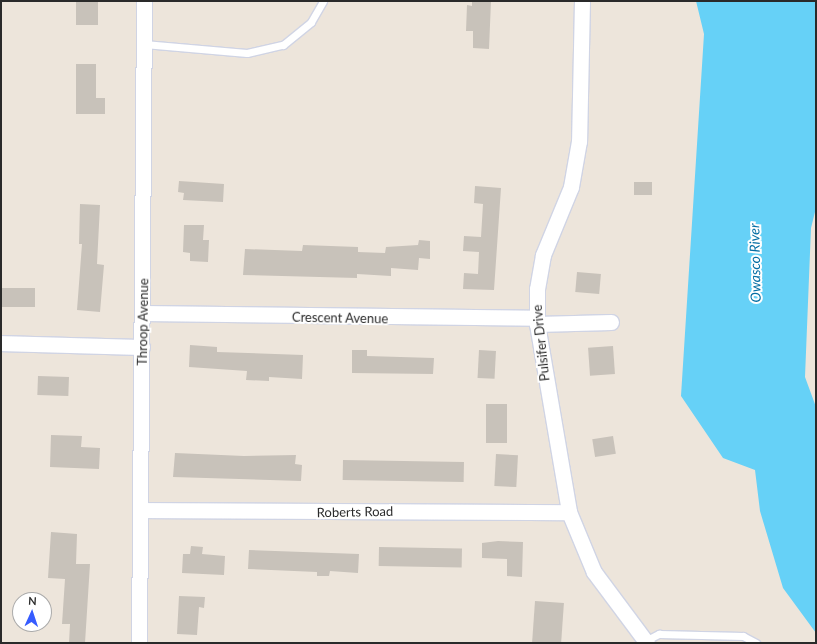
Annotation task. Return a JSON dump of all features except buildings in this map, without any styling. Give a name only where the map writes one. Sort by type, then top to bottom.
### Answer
[{"type":"street","name":"Throop Avenue","points":[[139,643],[143,313],[144,1]]},
{"type":"street","name":"Pulsifer Drive","points":[[582,1],[577,160],[571,186],[543,255],[537,289],[537,321],[569,512],[594,572],[646,642]]},
{"type":"street","name":"Crescent Avenue","points":[[143,313],[611,322]]},
{"type":"street","points":[[1,343],[142,347]]},
{"type":"street","name":"Roberts Road","points":[[141,510],[569,512]]},
{"type":"lane","points":[[144,44],[247,53],[283,45],[311,22],[323,1]]},
{"type":"lane","points":[[646,642],[659,634],[743,636],[756,643]]},
{"type":"water","name":"Owasco River","points":[[696,1],[816,1],[816,208],[811,228],[805,377],[816,407],[816,633],[783,588],[760,511],[755,470],[723,458],[681,396],[704,34]]}]
